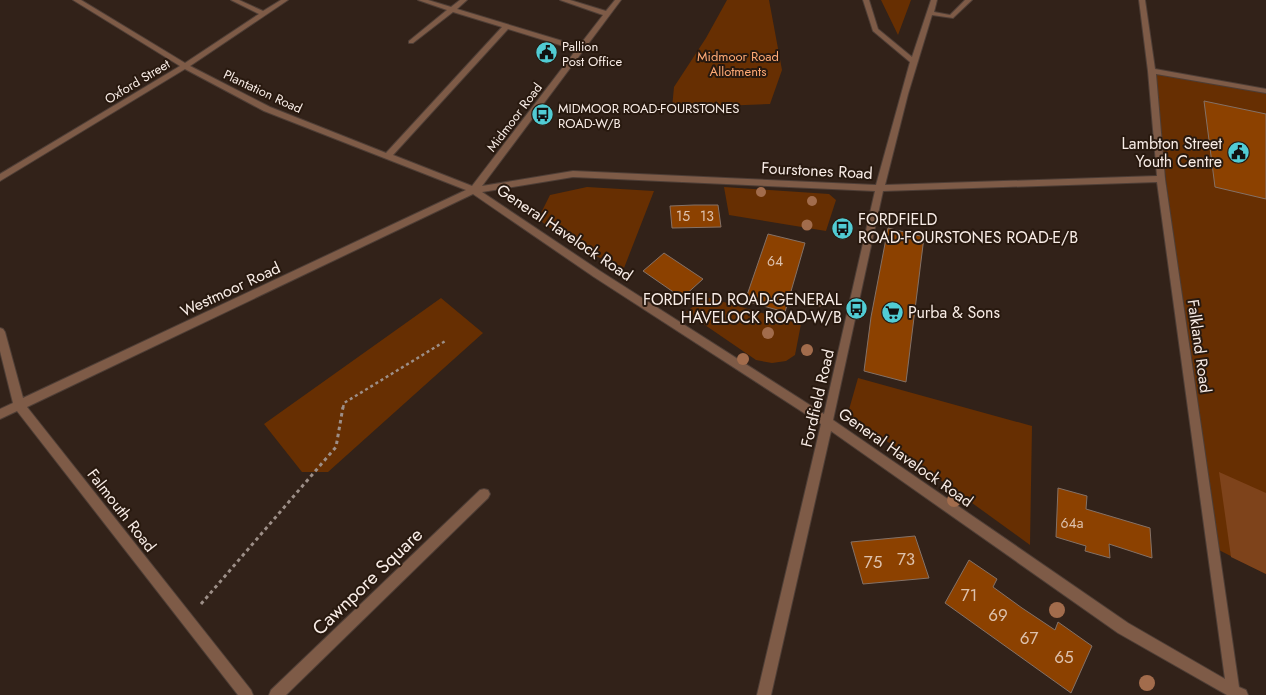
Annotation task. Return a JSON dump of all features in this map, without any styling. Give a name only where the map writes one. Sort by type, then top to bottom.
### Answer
[{"type":"street","name":"Plantation Road","points":[[76,0],[185,66],[267,109],[474,190]]},
{"type":"street","points":[[234,0],[264,14]]},
{"type":"street","name":"Oxford Street","points":[[0,178],[185,66],[285,0]]},
{"type":"street","points":[[421,0],[580,49]]},
{"type":"street","points":[[411,42],[464,0]]},
{"type":"street","points":[[563,0],[607,14]]},
{"type":"street","name":"Midmoor Road","points":[[474,190],[618,0]]},
{"type":"street","points":[[866,0],[875,30],[913,61]]},
{"type":"street","name":"Fordfield Road","points":[[764,695],[828,422],[878,188],[913,61],[934,0]]},
{"type":"street","points":[[930,13],[951,17],[969,0]]},
{"type":"street","name":"Falkland Road","points":[[1142,0],[1152,72],[1161,179],[1236,693]]},
{"type":"street","points":[[388,156],[507,26]]},
{"type":"street","points":[[1152,72],[1266,91]]},
{"type":"street","name":"Fourstones Road","points":[[474,190],[573,174],[878,188],[1161,179]]},
{"type":"street","name":"Westmoor Road","points":[[0,414],[474,190]]},
{"type":"street","name":"General Havelock Road","points":[[474,190],[597,274],[828,422],[1123,628],[1236,693]]},
{"type":"street","name":"Falmouth Road","points":[[0,332],[19,405],[246,695]]},
{"type":"street","name":"Cawnpore Square","points":[[276,695],[484,494]]},
{"type":"path","points":[[187,619],[336,447],[344,403],[447,340]]},
{"type":"green space","name":"Midmoor Road Allotments","points":[[727,0],[769,0],[782,70],[770,104],[672,108],[674,87],[706,38]]},
{"type":"green space","points":[[881,0],[911,0],[898,35]]},
{"type":"green space","points":[[1152,71],[1266,91],[1266,574],[1213,547]]},
{"type":"green space","points":[[587,187],[654,191],[624,268],[579,249],[538,219],[550,195]]},
{"type":"green space","points":[[724,187],[829,194],[836,200],[826,231],[729,215]]},
{"type":"green space","points":[[706,297],[801,324],[795,355],[786,361],[772,363],[756,360],[686,312]]},
{"type":"green space","points":[[441,298],[483,333],[328,472],[302,472],[264,424]]},
{"type":"green space","points":[[858,378],[1032,426],[1030,545],[848,413]]},
{"type":"shaded area","points":[[1219,472],[1266,493],[1266,574],[1231,557]]},
{"type":"building","name":"Lambton Street Youth Centre","points":[[1204,101],[1266,114],[1266,199],[1215,187]]},
{"type":"building","points":[[718,205],[721,227],[672,228],[670,206]]},
{"type":"building","points":[[888,228],[924,237],[906,382],[864,371],[871,317]]},
{"type":"building","points":[[768,234],[805,243],[785,312],[745,301]]},
{"type":"building","points":[[664,253],[703,279],[682,298],[643,271]]},
{"type":"building","points":[[1058,488],[1087,496],[1086,509],[1150,528],[1152,558],[1109,544],[1110,558],[1085,551],[1086,546],[1056,537]]},
{"type":"building","points":[[915,536],[929,578],[863,584],[851,542]]},
{"type":"building","points":[[969,560],[997,579],[993,587],[1022,608],[1055,630],[1058,622],[1092,646],[1071,693],[945,603]]},
{"type":"place","name":"Pallion Post Office","points":[[546,53]]},
{"type":"place","name":"MIDMOOR ROAD-FOURSTONES ROAD-W/B","points":[[542,115]]},
{"type":"place","name":"Lambton Street Youth Centre","points":[[1238,152]]},
{"type":"place","name":"FORDFIELD ROAD-FOURSTONES ROAD-E/B","points":[[842,228]]},
{"type":"place","name":"FORDFIELD ROAD-GENERAL HAVELOCK ROAD-W/B","points":[[857,308]]},
{"type":"place","name":"Purba & Sons","points":[[893,312]]}]
